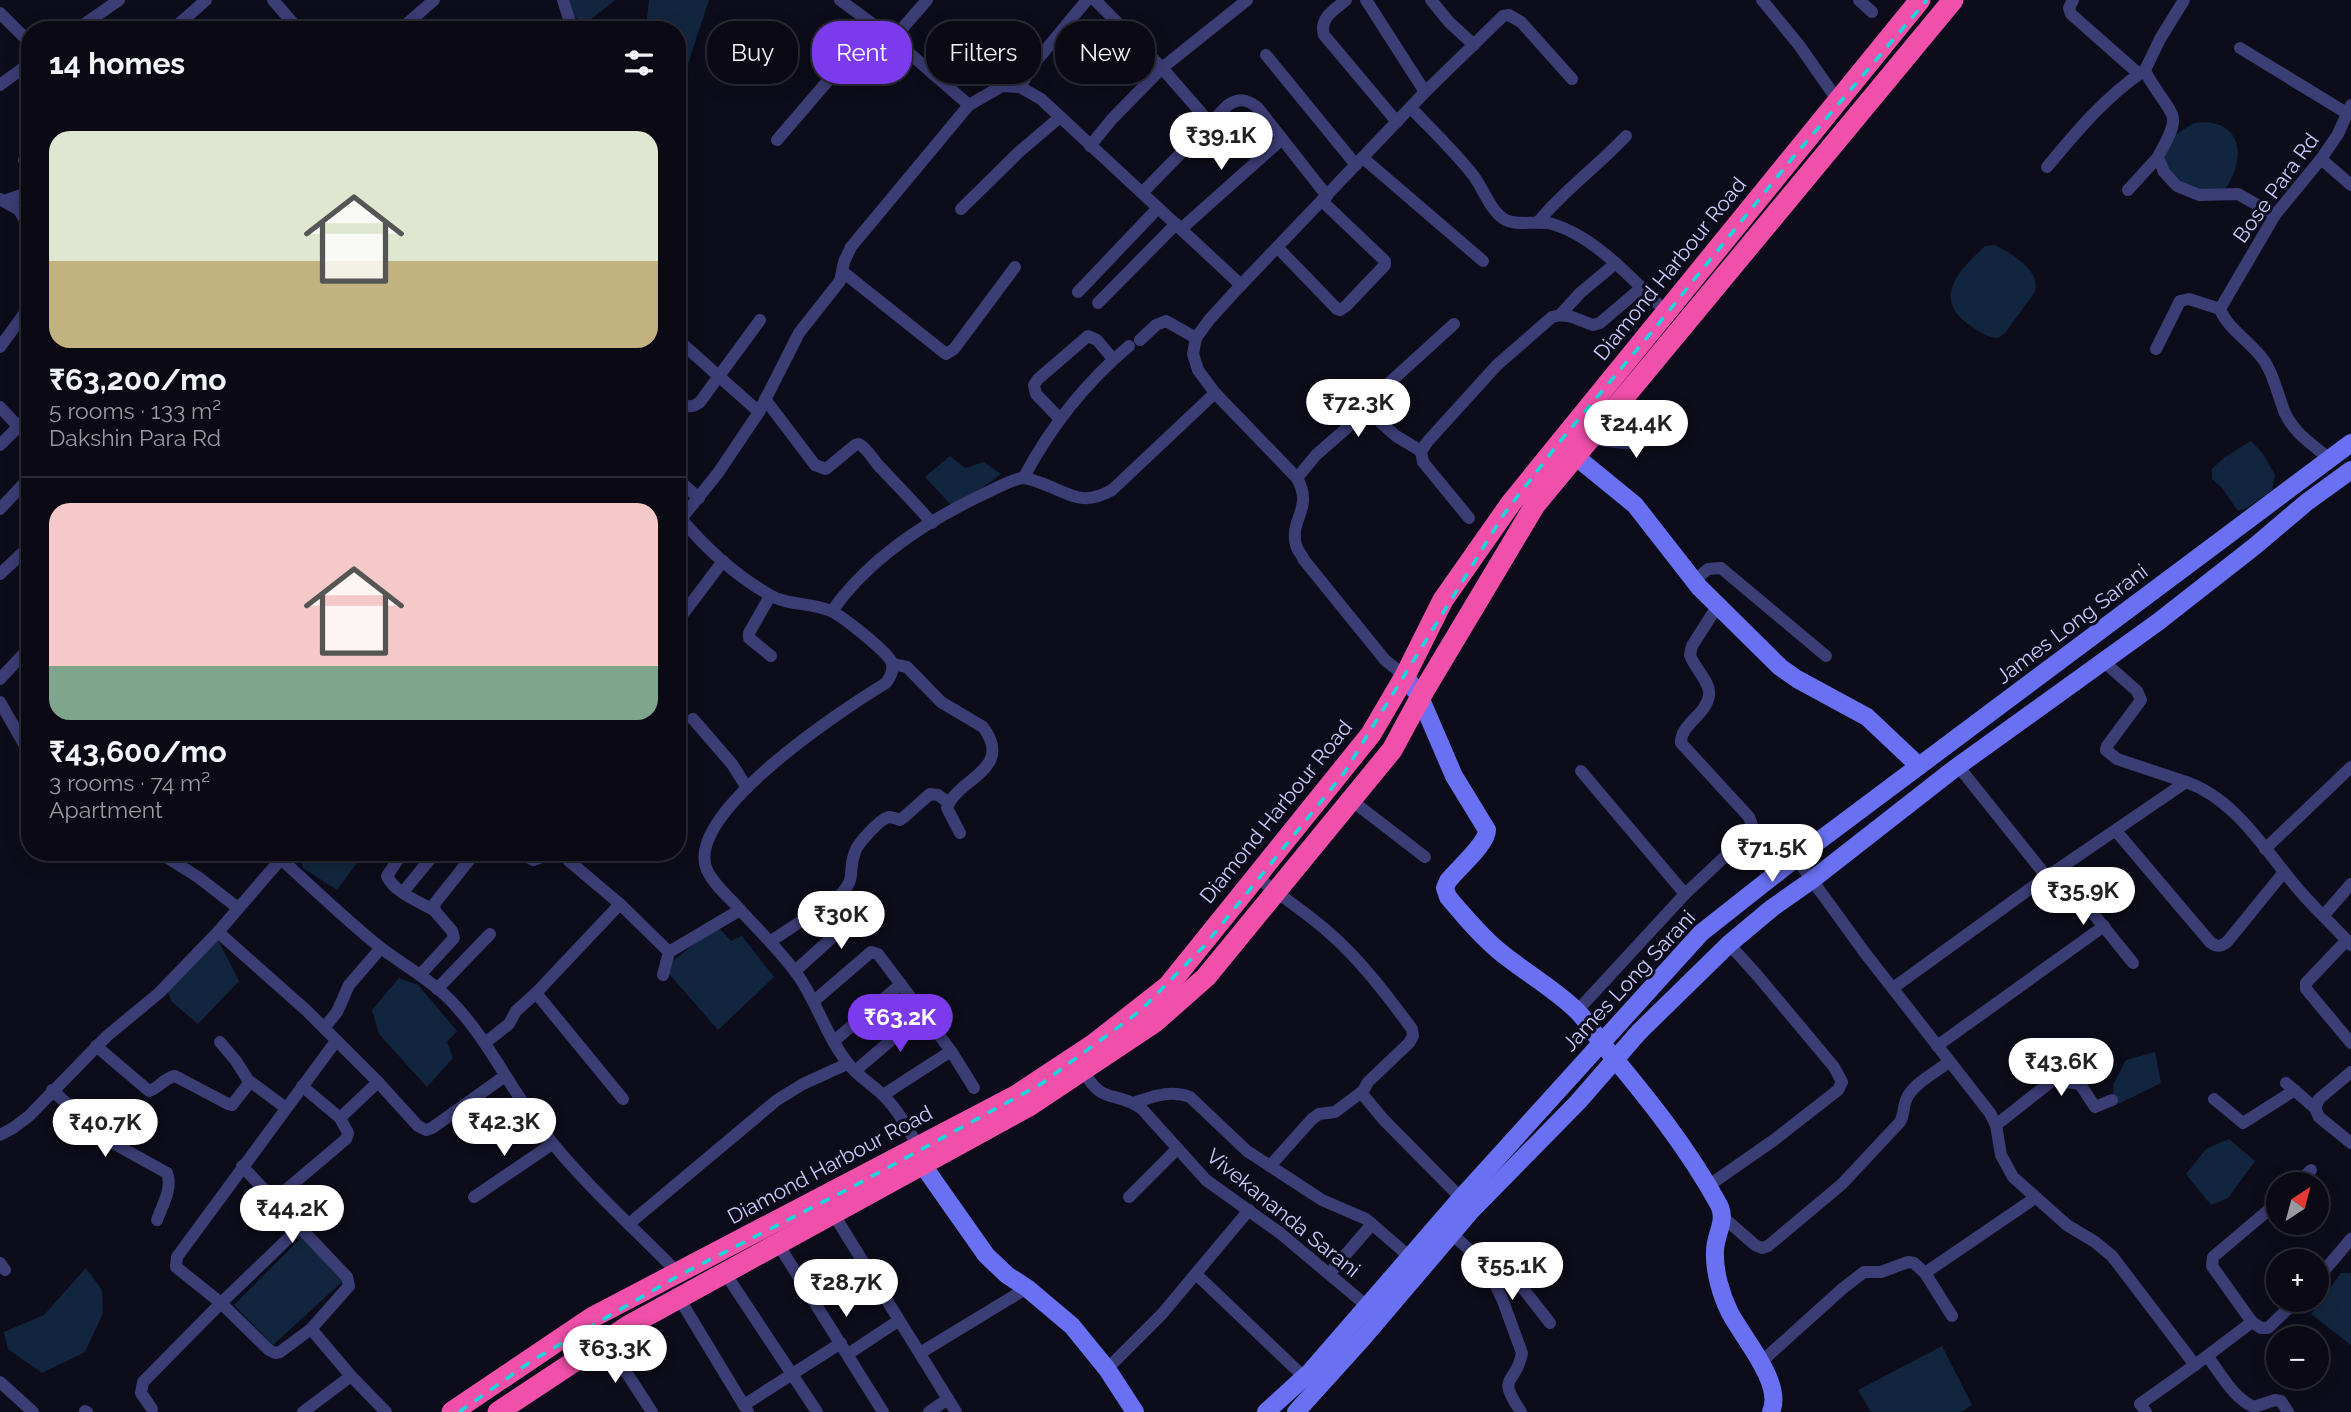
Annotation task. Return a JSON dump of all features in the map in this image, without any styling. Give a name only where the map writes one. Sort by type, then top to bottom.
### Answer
[{"type":"highway","name":"Diamond Harbour Road","points":[[452,1412],[593,1317],[678,1273],[828,1205],[920,1155],[1094,1044],[1168,986],[1371,734],[1405,676],[1443,600],[1511,503],[1920,0]]},
{"type":"highway","name":"Diamond Harbour Road","points":[[920,1155],[1029,1106],[1155,1022],[1206,976],[1392,750],[1420,697],[1535,505],[1953,0]]},
{"type":"highway","points":[[1756,202],[1774,216]]},
{"type":"highway","name":"Diamond Harbour Road","points":[[498,1412],[522,1406],[606,1341],[778,1244],[828,1205]]},
{"type":"highway","points":[[621,1303],[632,1324]]},
{"type":"main road","name":"James Long Sarani","points":[[1266,1412],[1372,1310],[1410,1257],[1461,1198],[1701,933],[1796,858],[2351,443]]},
{"type":"main road","points":[[1575,456],[1635,505],[1694,581],[1780,667],[1867,717],[1919,766]]},
{"type":"main road","points":[[1296,1412],[1372,1310],[1452,1234],[1616,1060],[1639,1032],[1729,944],[1958,766],[2158,622],[2307,502],[2348,479],[2330,459]]},
{"type":"main road","points":[[2102,630],[2109,657]]},
{"type":"main road","points":[[1405,676],[1420,697],[1454,776],[1487,835],[1448,881],[1445,888],[1448,897],[1498,951],[1577,1011],[1638,1086],[1708,1186],[1723,1217],[1715,1251],[1717,1273],[1730,1313],[1773,1390],[1774,1405],[1770,1412]]},
{"type":"main road","points":[[920,1155],[986,1255],[1072,1326],[1107,1369],[1135,1412]]},
{"type":"street","points":[[89,21],[118,0]]},
{"type":"street","points":[[182,21],[206,0]]},
{"type":"street","points":[[273,0],[291,21]]},
{"type":"street","points":[[410,21],[434,0]]},
{"type":"street","points":[[563,0],[570,21]]},
{"type":"street","points":[[840,0],[867,21]]},
{"type":"street","points":[[909,21],[927,0]]},
{"type":"street","points":[[1020,88],[1033,65],[1087,0]]},
{"type":"street","points":[[1095,0],[1163,68],[1210,123]]},
{"type":"street","points":[[1090,146],[1112,119],[1163,68],[1247,0]]},
{"type":"street","points":[[1346,0],[1324,19],[1324,35],[1397,122]]},
{"type":"street","points":[[1366,0],[1425,92]]},
{"type":"street","points":[[1431,0],[1474,45]]},
{"type":"street","points":[[1506,0],[1507,15]]},
{"type":"street","points":[[1762,0],[1799,45],[1838,101]]},
{"type":"street","points":[[1859,0],[1872,12]]},
{"type":"street","points":[[2073,0],[2069,8],[2071,14],[2142,72],[2171,110],[2174,118],[2158,157],[2128,190]]},
{"type":"street","points":[[2047,167],[2099,107],[2142,72],[2184,0]]},
{"type":"street","points":[[0,13],[21,34]]},
{"type":"street","points":[[1405,676],[1385,660],[1304,560],[1296,544],[1296,529],[1305,502],[1303,489],[1297,478],[1215,393],[1198,370],[1193,354],[1196,338],[1241,285],[1425,92],[1503,16],[1515,17],[1521,22],[1572,79]]},
{"type":"street","points":[[2240,48],[2349,110]]},
{"type":"street","points":[[1266,55],[1360,162],[1483,261]]},
{"type":"street","points":[[912,56],[969,105]]},
{"type":"street","points":[[0,85],[21,70]]},
{"type":"street","points":[[777,140],[825,84]]},
{"type":"street","points":[[686,514],[733,453],[759,412],[799,333],[835,289],[850,247],[969,105],[1002,86],[1020,88],[1041,99],[1241,285]]},
{"type":"street","points":[[1142,193],[1228,105],[1238,99],[1247,100],[1257,107],[1325,199],[1385,261],[1385,265],[1340,310],[1278,248]]},
{"type":"street","points":[[1411,107],[1472,174],[1496,212],[1505,220],[1514,223],[1551,223],[1571,232],[1616,263],[1666,313]]},
{"type":"street","name":"Bose Para Rd","points":[[2220,309],[2275,215],[2321,159],[2338,134],[2349,110]]},
{"type":"street","points":[[961,209],[1019,152],[1060,117]]},
{"type":"street","points":[[1538,222],[1558,199],[1605,159],[1626,136]]},
{"type":"street","points":[[1098,303],[1178,227],[1282,139]]},
{"type":"street","points":[[2158,157],[2164,172],[2177,186],[2199,195],[2238,194],[2275,215]]},
{"type":"street","points":[[2321,159],[2351,185]]},
{"type":"street","points":[[1,201],[21,195]]},
{"type":"street","points":[[1,201],[21,213]]},
{"type":"street","points":[[1078,292],[1158,208]]},
{"type":"street","points":[[1561,314],[1580,293],[1616,263]]},
{"type":"street","points":[[843,272],[946,354],[954,349],[1016,267]]},
{"type":"street","points":[[1469,518],[1423,462],[1422,451],[1427,441],[1497,365],[1552,317],[1561,314],[1593,325],[1600,323],[1641,288]]},
{"type":"street","points":[[2156,349],[2180,301],[2189,299],[2220,309],[2224,318],[2265,362],[2292,424],[2301,436],[2330,459]]},
{"type":"street","points":[[0,348],[21,319]]},
{"type":"street","points":[[686,406],[694,406],[760,320]]},
{"type":"street","points":[[832,611],[864,573],[891,550],[977,497],[1024,478],[1059,418],[1079,394],[1113,359],[1156,325],[1166,321],[1196,338]]},
{"type":"street","points":[[1297,478],[1316,455],[1365,415],[1377,394],[1454,324]]},
{"type":"street","points":[[1059,418],[1036,394],[1034,385],[1038,379],[1088,336],[1097,340],[1113,359]]},
{"type":"street","points":[[686,347],[759,412]]},
{"type":"street","points":[[1024,478],[1078,498],[1096,499],[1112,489],[1215,393]]},
{"type":"street","points":[[765,399],[815,465],[826,469],[855,445],[864,446],[932,523]]},
{"type":"street","points":[[0,407],[21,430]]},
{"type":"street","points":[[1365,415],[1422,451]]},
{"type":"street","points":[[0,445],[21,424]]},
{"type":"street","points":[[1591,438],[1619,444],[1644,443],[1677,431]]},
{"type":"street","points":[[0,509],[21,487]]},
{"type":"street","points":[[686,487],[699,498]]},
{"type":"street","points":[[686,528],[749,583],[781,601],[832,611],[888,655],[892,664],[892,673],[886,683],[792,748],[747,788],[720,817],[709,834],[705,854],[706,868],[714,881],[794,971],[851,1067],[883,1095],[904,1120],[920,1155]]},
{"type":"street","points":[[0,574],[19,556]]},
{"type":"street","points":[[686,610],[723,561]]},
{"type":"street","points":[[1694,581],[1709,569],[1721,568],[1826,656]]},
{"type":"street","points":[[770,596],[749,638],[772,656]]},
{"type":"street","points":[[1577,1011],[1685,894],[1751,832],[1749,817],[1681,743],[1681,737],[1705,706],[1709,696],[1708,688],[1690,655],[1692,646],[1718,605]]},
{"type":"street","points":[[0,679],[21,657]]},
{"type":"street","points":[[2109,657],[2137,691],[2141,701],[2107,746],[2109,754],[2199,786],[2221,802],[2241,819],[2284,872],[2349,943],[2306,983],[2306,989],[2351,1043]]},
{"type":"street","points":[[892,664],[912,670],[941,702],[983,727],[987,733],[991,746],[987,766],[948,803],[948,814],[960,833]]},
{"type":"street","points":[[0,702],[21,739]]},
{"type":"street","points":[[693,719],[732,764],[747,788]]},
{"type":"street","points":[[1958,766],[2053,874],[2104,926],[2133,963]]},
{"type":"street","points":[[2265,849],[2351,767]]},
{"type":"street","points":[[1581,771],[1685,894]]},
{"type":"street","points":[[1893,988],[2186,782]]},
{"type":"street","points":[[771,942],[846,889],[852,877],[855,850],[882,821],[890,817],[900,820],[930,794],[938,795],[948,803]]},
{"type":"street","points":[[1351,800],[1425,857]]},
{"type":"street","points":[[2116,831],[2215,946],[2227,942],[2284,872]]},
{"type":"street","points":[[1796,858],[1949,1062],[1977,1095],[1996,1125],[2001,1154],[2013,1177],[2067,1225],[2112,1256],[2195,1365]]},
{"type":"street","points":[[172,861],[238,908]]},
{"type":"street","points":[[0,1135],[29,1116],[96,1046],[159,993],[218,932],[279,861]]},
{"type":"street","points":[[289,861],[326,901],[381,948],[437,989],[466,1017],[527,1111],[552,1143],[597,1194],[678,1273]]},
{"type":"street","points":[[397,861],[387,876],[388,881],[434,910],[452,931],[454,938],[420,975]]},
{"type":"street","points":[[403,892],[429,861]]},
{"type":"street","points":[[434,910],[439,897],[468,861]]},
{"type":"street","points":[[572,861],[575,867],[620,904],[669,952]]},
{"type":"street","points":[[1256,876],[1325,930],[1355,958],[1412,1029],[1413,1037],[1409,1044],[1368,1082],[1363,1091],[1335,1112],[1319,1114],[1312,1119],[1270,1166]]},
{"type":"street","points":[[2324,915],[2351,884]]},
{"type":"street","points":[[485,1043],[503,1029],[516,1011],[620,904]]},
{"type":"street","points":[[794,971],[866,907]]},
{"type":"street","points":[[663,975],[669,952],[740,909]]},
{"type":"street","points":[[1937,1046],[2104,926]]},
{"type":"street","points":[[218,932],[324,1028],[418,1126],[426,1130],[432,1128],[505,1076]]},
{"type":"street","points":[[437,989],[491,934]]},
{"type":"street","points":[[1708,1186],[1774,1140],[1838,1090],[1842,1082],[1834,1067],[1729,944]]},
{"type":"street","points":[[324,1028],[337,1012],[349,985],[381,948]]},
{"type":"street","points":[[814,1002],[871,952],[878,954],[951,1051],[975,1088]]},
{"type":"street","points":[[834,1041],[901,984]]},
{"type":"street","points":[[536,993],[623,1099]]},
{"type":"street","points":[[629,1223],[777,1100],[803,1084],[851,1067],[923,1013]]},
{"type":"street","points":[[242,1166],[347,1277],[349,1286],[311,1329],[275,1353],[221,1303],[180,1271],[175,1262],[242,1166],[336,1041]]},
{"type":"street","points":[[220,1042],[250,1082],[286,1108]]},
{"type":"street","points":[[96,1046],[149,1091],[174,1076],[232,1105],[250,1082]]},
{"type":"street","points":[[883,1095],[951,1051]]},
{"type":"street","points":[[1723,1217],[1755,1245],[1762,1248],[1768,1246],[1842,1184],[1900,1122],[1905,1102],[1913,1090],[1949,1062]]},
{"type":"street","name":"Vivekananda Sarani","points":[[1083,1070],[1096,1091],[1133,1103],[1142,1109],[1206,1180],[1249,1210],[1372,1310]]},
{"type":"street","points":[[2315,1108],[2319,1099],[2351,1072]]},
{"type":"street","points":[[1996,1125],[2053,1080],[2080,1084],[2095,1107],[2112,1100]]},
{"type":"street","points":[[340,1118],[378,1082]]},
{"type":"street","points":[[274,1200],[346,1139],[348,1132],[340,1118],[302,1086]]},
{"type":"street","points":[[2214,1099],[2243,1124],[2290,1087],[2315,1108],[2319,1117],[2351,1143]]},
{"type":"street","points":[[52,1090],[104,1138],[167,1173],[170,1180],[157,1220]]},
{"type":"street","points":[[1363,1091],[1383,1119],[1461,1198]]},
{"type":"street","points":[[1133,1103],[1168,1093],[1180,1093],[1190,1097],[1247,1151],[1322,1200],[1358,1214],[1410,1257]]},
{"type":"street","points":[[474,1197],[552,1143]]},
{"type":"street","points":[[1129,1197],[1177,1149]]},
{"type":"street","points":[[1925,1273],[2035,1198]]},
{"type":"street","points":[[828,1205],[956,1412]]},
{"type":"street","points":[[1107,1369],[1162,1314],[1249,1210]]},
{"type":"street","points":[[2266,1212],[2213,1257],[2211,1262],[2252,1322],[2267,1328],[2286,1312]]},
{"type":"street","points":[[1329,1274],[1372,1224]]},
{"type":"street","points":[[152,1409],[141,1393],[143,1382],[299,1228]]},
{"type":"street","points":[[1452,1234],[1486,1265],[1514,1277],[1550,1323]]},
{"type":"street","points":[[2329,1265],[2351,1239]]},
{"type":"street","points":[[778,1244],[883,1412]]},
{"type":"street","points":[[1760,1363],[1864,1272],[1889,1270],[1908,1262],[1921,1267],[1952,1316]]},
{"type":"street","points":[[1486,1265],[1503,1301],[1522,1353],[1508,1384],[1508,1392],[1521,1412]]},
{"type":"street","points":[[725,1273],[817,1412]]},
{"type":"street","points":[[1196,1275],[1304,1377]]},
{"type":"street","points":[[920,1353],[1027,1288]]},
{"type":"street","points":[[679,1298],[746,1409],[792,1374],[898,1321]]},
{"type":"street","points":[[2138,1410],[2252,1322]]},
{"type":"street","points":[[311,1329],[386,1412]]},
{"type":"street","points":[[606,1341],[652,1412]]},
{"type":"street","points":[[2208,1357],[2246,1403],[2254,1407],[2275,1400],[2281,1401],[2290,1411]]},
{"type":"street","points":[[303,1412],[351,1376]]},
{"type":"street","points":[[0,1382],[33,1412]]},
{"type":"street","points":[[929,1412],[948,1399]]},
{"type":"water","points":[[560,0],[615,0],[589,21],[581,21],[564,9]]},
{"type":"water","points":[[649,0],[709,0],[688,64],[686,21],[647,19]]},
{"type":"water","points":[[2194,123],[2220,125],[2230,132],[2235,140],[2238,157],[2233,175],[2224,191],[2210,193],[2187,187],[2166,166],[2165,156],[2175,135]]},
{"type":"water","points":[[1995,245],[2024,264],[2036,284],[2035,292],[2005,333],[1998,338],[1979,331],[1957,314],[1951,294],[1959,274],[1967,264],[1985,246]]},
{"type":"water","points":[[2251,441],[2263,454],[2275,475],[2272,490],[2247,508],[2238,511],[2212,479],[2212,469],[2225,457]]},
{"type":"water","points":[[950,456],[965,468],[984,462],[1001,474],[954,508],[925,477]]},
{"type":"water","points":[[302,861],[358,861],[337,890],[303,868]]},
{"type":"water","points":[[717,926],[731,941],[742,936],[774,977],[718,1030],[664,968]]},
{"type":"water","points":[[218,940],[239,981],[198,1024],[171,1001],[168,992]]},
{"type":"water","points":[[399,978],[418,985],[457,1031],[447,1042],[453,1058],[427,1087],[379,1034],[372,1010]]},
{"type":"water","points":[[2155,1052],[2161,1083],[2114,1106],[2113,1085],[2126,1060]]},
{"type":"water","points":[[2229,1139],[2255,1161],[2228,1198],[2211,1205],[2186,1174],[2206,1149]]},
{"type":"water","points":[[302,1237],[343,1281],[273,1345],[234,1305]]},
{"type":"water","points":[[86,1268],[102,1290],[103,1313],[85,1352],[42,1373],[8,1349],[4,1332],[44,1315]]},
{"type":"water","points":[[2341,1273],[2351,1273],[2351,1345],[2311,1314],[2329,1312],[2329,1289]]},
{"type":"water","points":[[1942,1346],[1972,1405],[1961,1412],[1871,1412],[1858,1390]]},
{"type":"railway","points":[[459,1412],[533,1360],[678,1276],[856,1185],[1041,1084],[1140,1011],[1205,945],[1344,773],[1504,514],[1557,445],[1790,161],[1927,0]]}]
